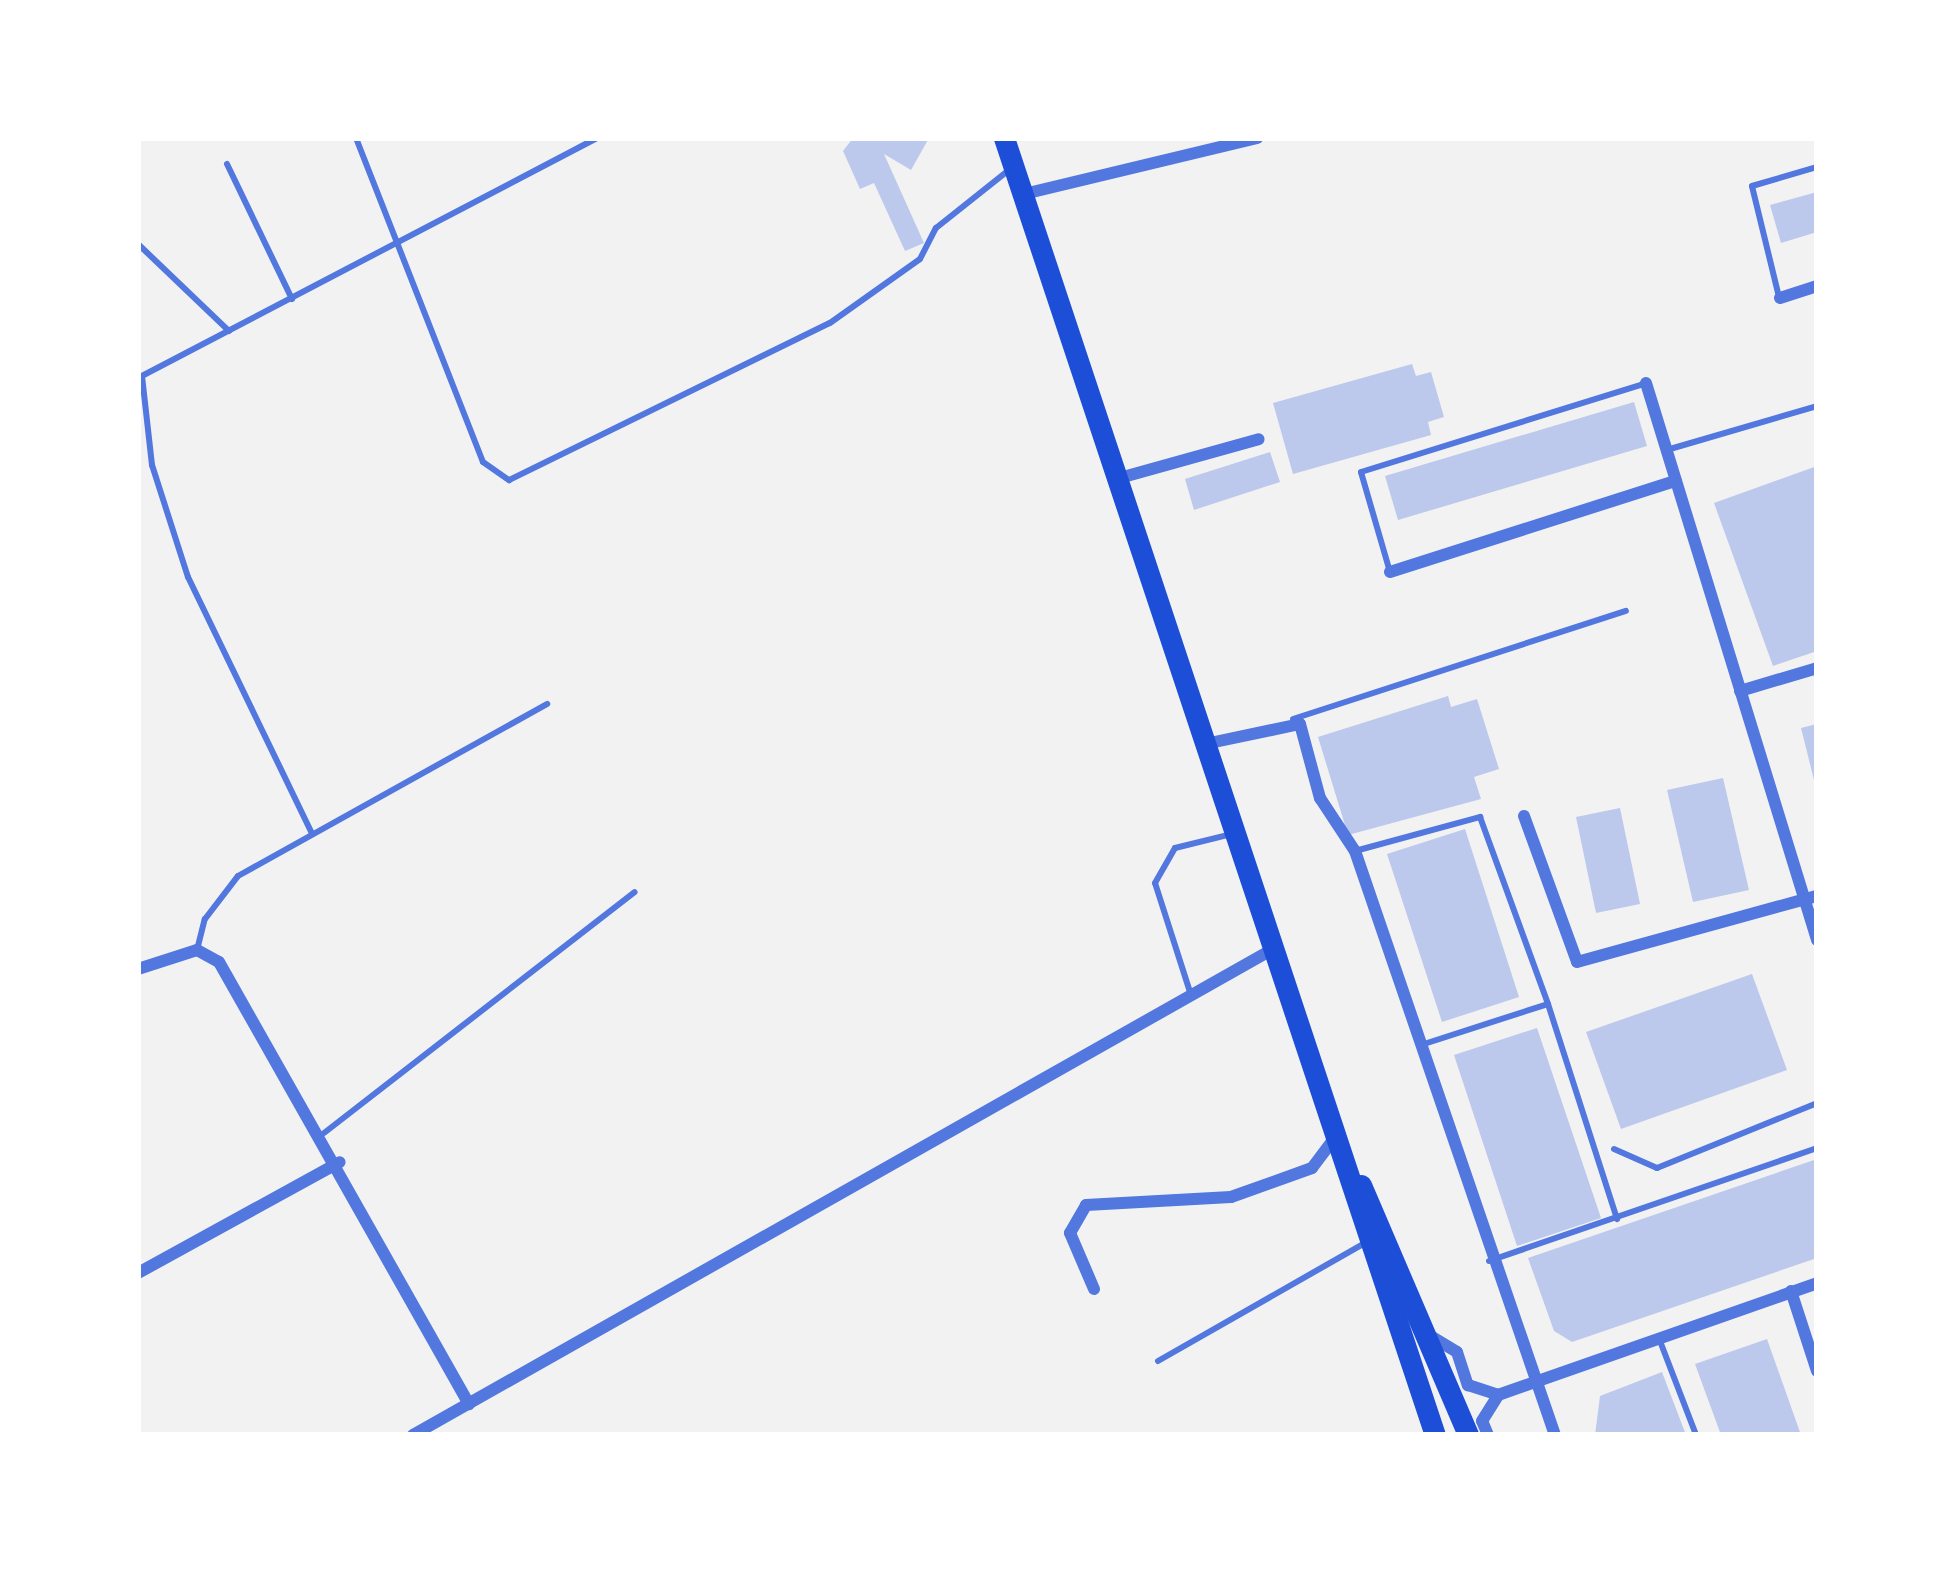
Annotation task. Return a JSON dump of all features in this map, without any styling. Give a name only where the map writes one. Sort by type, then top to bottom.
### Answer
[{"type":"highway","points":[[1004,138],[1109,481],[1205,744],[1435,1435]]},
{"type":"highway","points":[[1336,1137],[1432,1337],[1468,1435]]},
{"type":"street","points":[[1024,194],[1258,138]]},
{"type":"street","points":[[1780,298],[1817,286]]},
{"type":"street","points":[[1646,383],[1740,691],[1811,898],[1817,940]]},
{"type":"street","points":[[1109,481],[1259,439]]},
{"type":"street","points":[[1390,572],[1676,481]]},
{"type":"street","points":[[1740,691],[1817,668]]},
{"type":"street","points":[[1205,744],[1293,719],[1320,798],[1355,851],[1489,1261],[1555,1435]]},
{"type":"street","points":[[1524,816],[1576,962],[1811,898]]},
{"type":"street","points":[[138,969],[197,950],[218,962],[324,1132],[470,1404]]},
{"type":"street","points":[[413,1435],[1273,950]]},
{"type":"street","points":[[1094,1289],[1070,1233],[1086,1205],[1219,1201],[1312,1168],[1336,1137]]},
{"type":"street","points":[[138,1273],[340,1162]]},
{"type":"street","points":[[1488,1435],[1482,1420],[1498,1395],[1817,1283]]},
{"type":"street","points":[[1791,1291],[1817,1371]]},
{"type":"street","points":[[1432,1337],[1457,1352],[1468,1385],[1498,1395]]},
{"type":"lane","points":[[356,138],[483,462],[528,480],[870,297],[920,259],[982,184],[1014,168]]},
{"type":"lane","points":[[313,833],[188,577],[152,465],[140,377],[597,138]]},
{"type":"lane","points":[[227,164],[292,299]]},
{"type":"lane","points":[[1780,298],[1752,186],[1817,167]]},
{"type":"lane","points":[[138,244],[229,331]]},
{"type":"lane","points":[[1390,572],[1361,472],[1646,383]]},
{"type":"lane","points":[[1666,450],[1817,406]]},
{"type":"lane","points":[[1293,719],[1626,611]]},
{"type":"lane","points":[[197,950],[218,896],[313,833],[547,704]]},
{"type":"lane","points":[[1355,851],[1480,818],[1548,1004],[1617,1220]]},
{"type":"lane","points":[[1191,995],[1155,884],[1175,848],[1235,834]]},
{"type":"lane","points":[[324,1132],[635,892]]},
{"type":"lane","points":[[1418,1046],[1548,1004]]},
{"type":"lane","points":[[1614,1149],[1657,1168],[1817,1103]]},
{"type":"lane","points":[[1489,1261],[1817,1148]]},
{"type":"lane","points":[[1158,1361],[1368,1241]]},
{"type":"lane","points":[[1659,1338],[1696,1435]]},
{"type":"building","points":[[853,138],[929,138],[911,170],[884,154],[924,243],[905,251],[874,183],[860,189],[843,151]]},
{"type":"building","points":[[1817,192],[1817,232],[1781,243],[1770,205]]},
{"type":"building","points":[[1412,364],[1416,376],[1431,372],[1444,417],[1428,422],[1431,435],[1293,474],[1273,403]]},
{"type":"building","points":[[1634,402],[1647,446],[1398,520],[1385,476]]},
{"type":"building","points":[[1270,452],[1280,482],[1194,510],[1185,479]]},
{"type":"building","points":[[1817,466],[1817,651],[1773,666],[1714,503]]},
{"type":"building","points":[[1448,696],[1451,707],[1477,699],[1499,769],[1474,777],[1481,799],[1348,835],[1318,737]]},
{"type":"building","points":[[1817,724],[1817,784],[1815,784],[1801,728]]},
{"type":"building","points":[[1723,778],[1749,890],[1693,902],[1667,790]]},
{"type":"building","points":[[1620,808],[1640,904],[1596,913],[1576,817]]},
{"type":"building","points":[[1465,829],[1519,997],[1442,1022],[1387,854]]},
{"type":"building","points":[[1752,974],[1787,1070],[1621,1129],[1586,1032]]},
{"type":"building","points":[[1537,1028],[1601,1218],[1517,1246],[1454,1055]]},
{"type":"building","points":[[1817,1159],[1817,1258],[1572,1342],[1554,1331],[1528,1258]]},
{"type":"building","points":[[1767,1339],[1801,1435],[1721,1435],[1695,1364]]},
{"type":"building","points":[[1662,1372],[1686,1435],[1595,1435],[1600,1396]]}]
